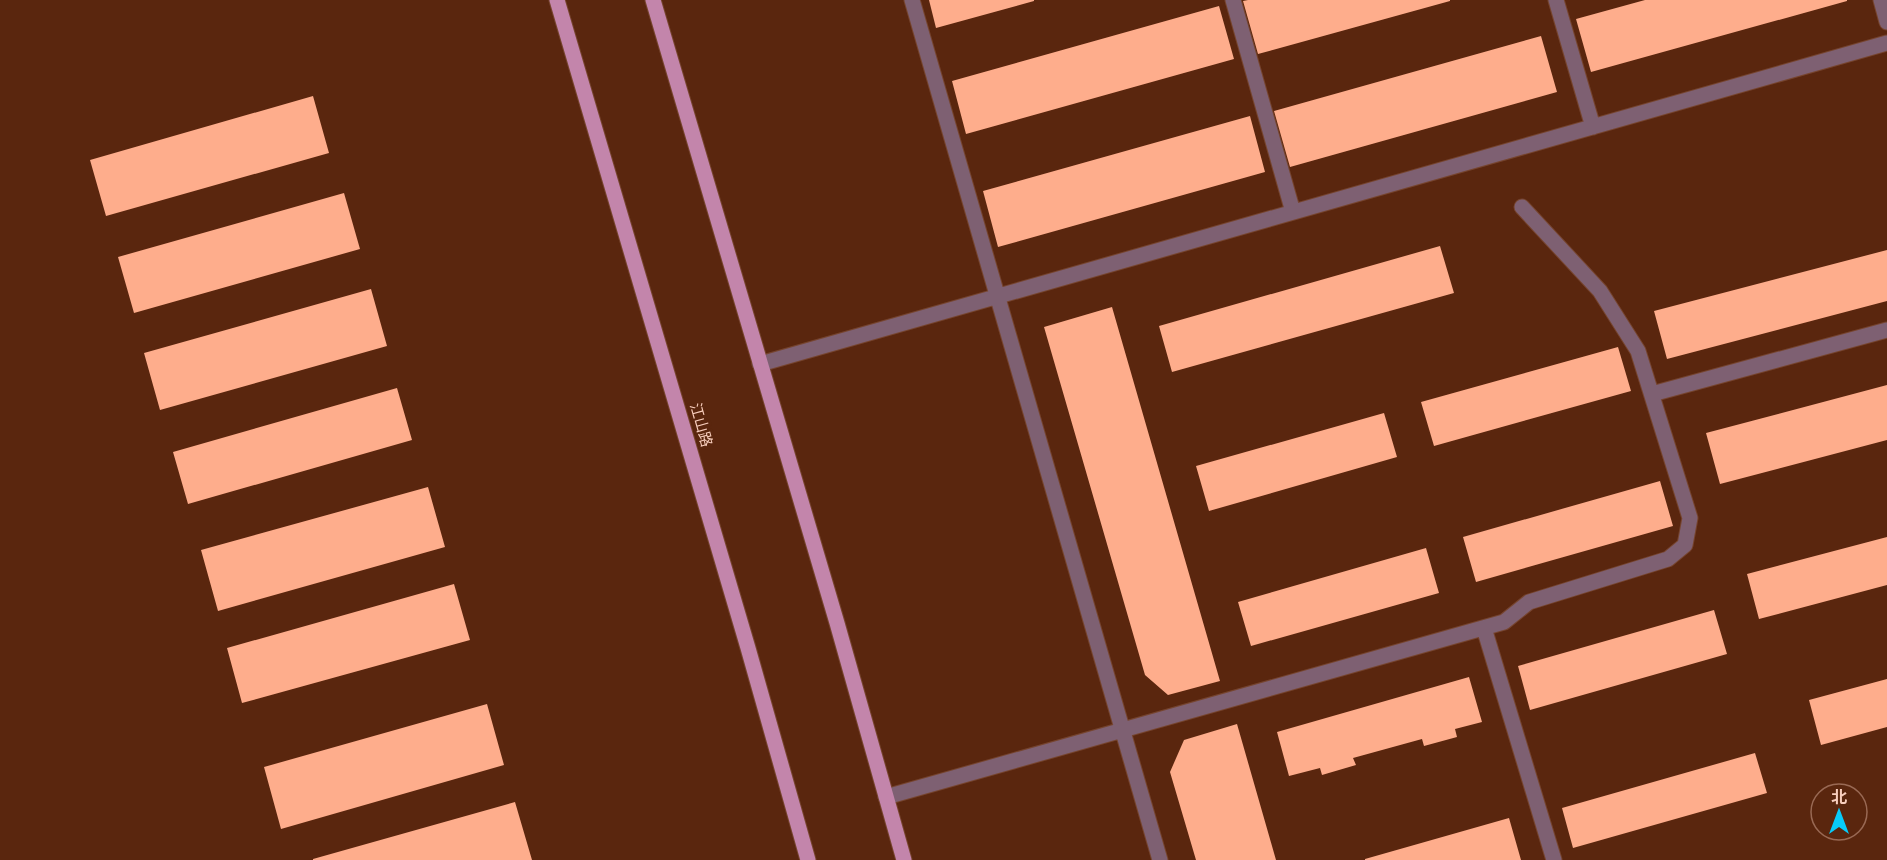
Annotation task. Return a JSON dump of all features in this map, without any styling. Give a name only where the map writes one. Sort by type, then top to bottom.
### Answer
[{"type":"main road","name":"江山路","points":[[557,0],[745,637],[808,860]]},
{"type":"main road","points":[[653,0],[904,860]]},
{"type":"street","points":[[912,0],[1160,860]]},
{"type":"street","points":[[1233,0],[1293,212]]},
{"type":"street","points":[[1556,0],[1593,127]]},
{"type":"street","points":[[1881,0],[1887,22]]},
{"type":"street","points":[[760,364],[1887,43]]},
{"type":"street","points":[[886,797],[1485,628],[1504,622],[1529,602],[1668,559],[1685,545],[1690,518],[1638,351],[1600,291],[1522,207]]},
{"type":"street","points":[[1652,394],[1887,330]]},
{"type":"street","points":[[1485,628],[1554,860]]},
{"type":"building","points":[[929,0],[1034,0],[1034,1],[936,28]]},
{"type":"building","points":[[1645,0],[1847,1],[1591,72],[1576,19]]},
{"type":"building","points":[[1243,1],[1450,1],[1258,54]]},
{"type":"building","points":[[1219,6],[1234,59],[966,134],[952,81]]},
{"type":"building","points":[[1541,36],[1557,92],[1290,167],[1274,111]]},
{"type":"building","points":[[313,96],[329,153],[106,216],[90,160]]},
{"type":"building","points":[[1250,116],[1265,172],[998,247],[983,191]]},
{"type":"building","points":[[344,193],[360,249],[134,313],[118,257]]},
{"type":"building","points":[[1440,246],[1454,293],[1172,372],[1159,326]]},
{"type":"building","points":[[1887,250],[1887,301],[1667,359],[1654,311]]},
{"type":"building","points":[[371,289],[387,346],[160,410],[144,353]]},
{"type":"building","points":[[1112,307],[1220,681],[1168,695],[1145,675],[1044,327]]},
{"type":"building","points":[[1618,347],[1631,391],[1434,446],[1421,402]]},
{"type":"building","points":[[1887,385],[1887,440],[1720,484],[1706,433]]},
{"type":"building","points":[[397,388],[412,440],[188,504],[173,452]]},
{"type":"building","points":[[1384,413],[1397,457],[1209,511],[1196,466]]},
{"type":"building","points":[[1660,481],[1673,526],[1476,582],[1463,537]]},
{"type":"building","points":[[428,487],[445,547],[218,611],[201,550]]},
{"type":"building","points":[[1887,537],[1887,585],[1759,619],[1747,574]]},
{"type":"building","points":[[1426,548],[1439,593],[1251,646],[1238,602]]},
{"type":"building","points":[[454,584],[470,640],[242,703],[227,648]]},
{"type":"building","points":[[1714,610],[1727,654],[1530,710],[1518,666]]},
{"type":"building","points":[[1469,677],[1482,722],[1455,729],[1457,737],[1424,746],[1422,739],[1353,758],[1356,765],[1322,775],[1320,768],[1289,776],[1277,732]]},
{"type":"building","points":[[1887,679],[1887,727],[1821,745],[1809,700]]},
{"type":"building","points":[[487,704],[504,765],[281,829],[264,767]]},
{"type":"building","points":[[1237,724],[1276,860],[1196,860],[1170,772],[1184,740]]},
{"type":"building","points":[[1755,753],[1767,793],[1573,848],[1562,808]]},
{"type":"building","points":[[515,802],[532,860],[313,860],[313,859]]},
{"type":"building","points":[[1509,818],[1521,860],[1365,860],[1365,859]]}]
